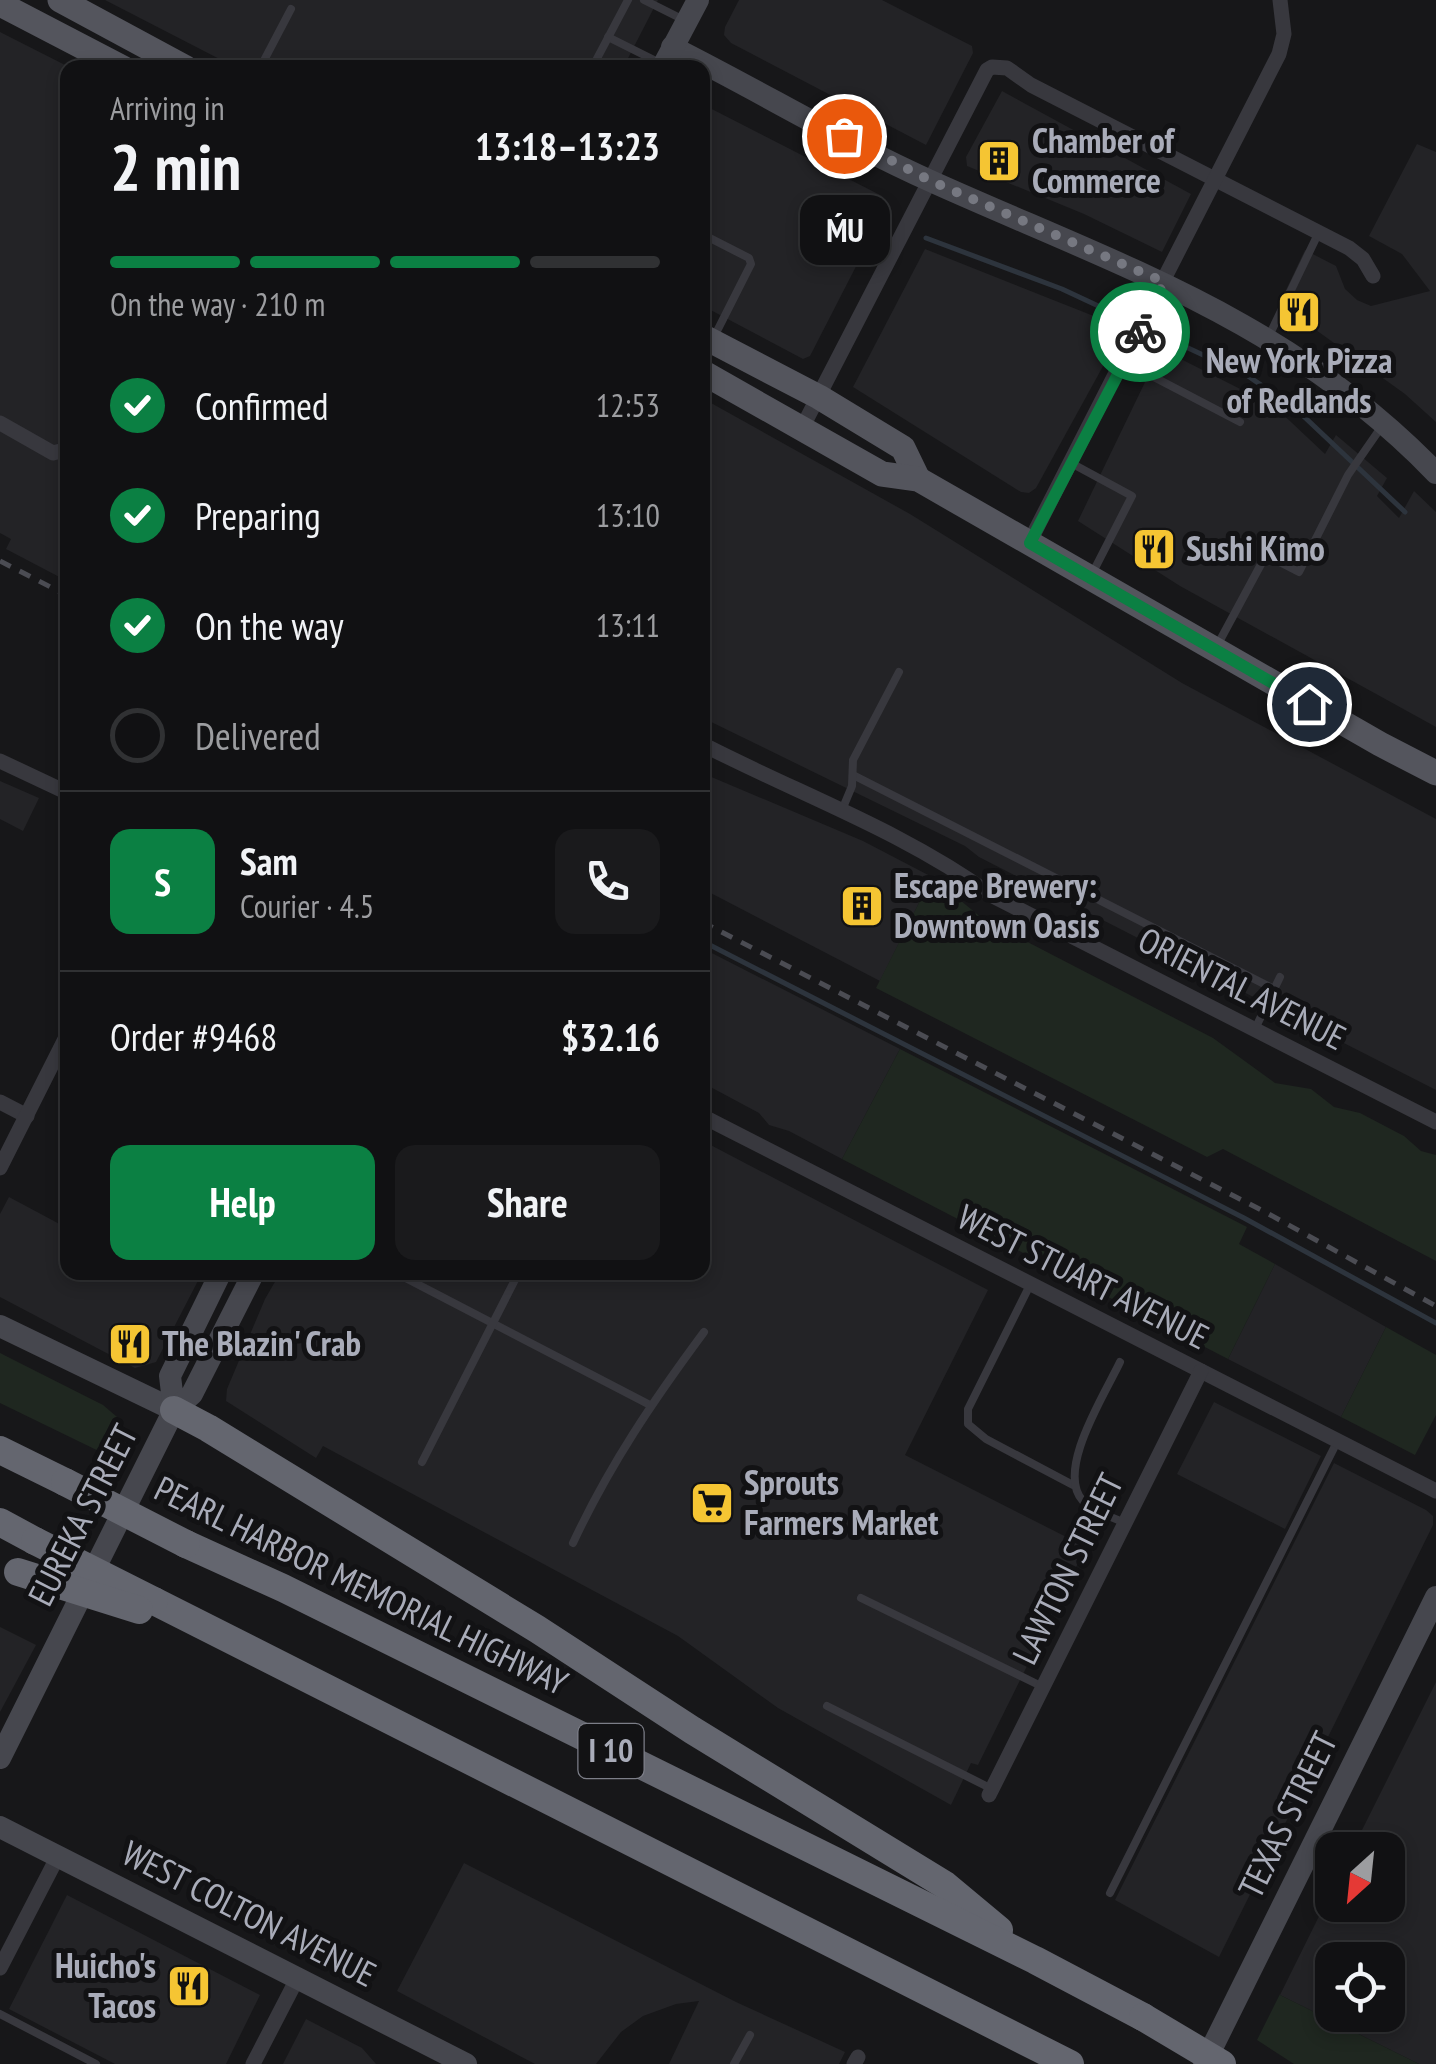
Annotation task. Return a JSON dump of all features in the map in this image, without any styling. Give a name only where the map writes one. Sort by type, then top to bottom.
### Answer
[{"type":"highway","points":[[174,1410],[521,1619],[692,1730],[945,1885],[1035,1960]]},
{"type":"highway","name":"PEARL HARBOR MEMORIAL HIGHWAY","points":[[0,1450],[1035,1960],[1222,2064]]},
{"type":"highway","name":"I 10","points":[[0,1522],[146,1605],[229,1639],[1070,2064]]},
{"type":"highway","points":[[9,1569],[146,1605]]},
{"type":"main road","points":[[60,0],[171,60]]},
{"type":"main road","points":[[0,4],[108,60]]},
{"type":"main road","points":[[710,340],[819,397],[903,448],[918,479]]},
{"type":"main road","points":[[710,376],[882,474],[918,479],[1430,773]]},
{"type":"street","points":[[666,60],[698,0]]},
{"type":"street","points":[[1030,543],[1280,54],[1284,34],[1280,0]]},
{"type":"street","points":[[802,428],[986,70],[992,66],[1007,68],[1032,85],[1319,233],[1363,259],[1374,276]]},
{"type":"street","points":[[710,80],[1164,282],[1268,338],[1330,379],[1384,422],[1436,473]]},
{"type":"street","points":[[0,423],[53,453],[60,451]]},
{"type":"street","name":"ORIENTAL AVENUE","points":[[710,748],[955,868],[991,895],[1436,1122]]},
{"type":"street","points":[[0,760],[60,790]]},
{"type":"street","points":[[0,1168],[60,1049]]},
{"type":"street","points":[[0,1102],[26,1116]]},
{"type":"street","name":"WEST STUART AVENUE","points":[[710,1120],[1436,1491]]},
{"type":"street","points":[[174,1410],[170,1376],[217,1280]]},
{"type":"street","points":[[174,1410],[192,1394],[250,1280]]},
{"type":"street","points":[[0,1326],[174,1410]]},
{"type":"street","name":"LAWTON STREET","points":[[991,1792],[1202,1370]]},
{"type":"street","name":"EUREKA STREET","points":[[0,1758],[9,1722],[174,1410]]},
{"type":"street","name":"TEXAS STREET","points":[[1204,2064],[1436,1597]]},
{"type":"street","name":"WEST COLTON AVENUE","points":[[0,1827],[466,2064]]},
{"type":"street","points":[[0,1968],[58,1856]]},
{"type":"street","points":[[253,2064],[298,1977]]},
{"type":"lane","points":[[596,60],[628,0]]},
{"type":"lane","points":[[644,0],[686,21]]},
{"type":"lane","points":[[264,60],[291,10]]},
{"type":"lane","points":[[608,37],[666,60]]},
{"type":"lane","points":[[1268,338],[1319,233]]},
{"type":"lane","points":[[710,238],[749,258],[751,264],[710,333]]},
{"type":"lane","points":[[1125,362],[1240,422]]},
{"type":"lane","points":[[1215,650],[1266,555],[1299,572],[1351,469],[1384,422]]},
{"type":"lane","points":[[1072,464],[1132,496],[1090,578]]},
{"type":"lane","points":[[842,810],[853,776],[853,760],[899,672]]},
{"type":"lane","points":[[853,776],[1274,989]]},
{"type":"lane","points":[[1255,1029],[1280,977]]},
{"type":"lane","points":[[409,1280],[650,1404]]},
{"type":"lane","points":[[422,1462],[515,1280]]},
{"type":"lane","points":[[1030,1284],[968,1409],[968,1424],[986,1440],[1073,1485],[1084,1503],[1124,1524]]},
{"type":"lane","points":[[573,1542],[650,1404],[704,1332]]},
{"type":"lane","points":[[1073,1485],[1076,1455],[1120,1362]]},
{"type":"lane","points":[[1110,1893],[1338,1440]]},
{"type":"lane","points":[[861,1598],[1043,1687]]},
{"type":"lane","points":[[827,1706],[991,1792]]},
{"type":"lane","points":[[0,2014],[96,2064]]},
{"type":"lane","points":[[734,2064],[750,2034]]},
{"type":"shaded area","points":[[105,0],[658,0],[627,60],[221,60]]},
{"type":"shaded area","points":[[739,0],[882,0],[972,46],[973,53],[926,145],[731,43],[724,35],[725,27]]},
{"type":"shaded area","points":[[0,32],[60,62],[60,577],[6,549],[11,539],[0,533]]},
{"type":"shaded area","points":[[1002,91],[1191,194],[1162,252],[1084,214],[967,166],[966,157]]},
{"type":"shaded area","points":[[710,108],[882,196],[887,206],[810,356],[803,359],[710,310]]},
{"type":"shaded area","points":[[1417,144],[1436,152],[1436,422],[1405,394],[1278,307],[1305,250],[1336,266],[1345,289],[1371,306],[1430,291],[1402,254],[1369,236]]},
{"type":"shaded area","points":[[925,249],[1124,328],[1036,488],[1029,493],[1021,492],[853,387]]},
{"type":"shaded area","points":[[1161,349],[1274,406],[1325,454],[1336,435],[1387,478],[1377,496],[1399,518],[1414,491],[1436,512],[1436,727],[1180,586],[1078,521]]},
{"type":"shaded area","points":[[710,402],[910,514],[1182,683],[1436,819],[1436,1090],[979,857],[965,846],[710,721]]},
{"type":"shaded area","points":[[710,776],[863,841],[932,877],[880,981],[710,893]]},
{"type":"shaded area","points":[[0,781],[39,798],[23,831],[0,819]]},
{"type":"shaded area","points":[[932,877],[983,919],[1213,1038],[1275,1083],[1311,1089],[1334,1107],[1360,1113],[1404,1136],[1421,1151],[1436,1155],[1436,1261],[1223,1149],[1207,1157],[876,988]]},
{"type":"shaded area","points":[[710,952],[900,1049],[842,1159],[789,1131],[769,1125],[759,1113],[710,1087]]},
{"type":"shaded area","points":[[900,1049],[1247,1227],[1239,1244],[1275,1264],[1228,1359],[842,1159]]},
{"type":"shaded area","points":[[710,1145],[988,1290],[905,1455],[1086,1547],[978,1765],[971,1763],[951,1805],[778,1708],[678,1636],[323,1446],[316,1458],[226,1401],[227,1389],[276,1280],[710,1280]]},
{"type":"shaded area","points":[[9,1197],[60,1224],[60,1280],[198,1280],[156,1362],[135,1368],[0,1297],[0,1214]]},
{"type":"shaded area","points":[[1275,1264],[1386,1327],[1341,1417],[1228,1359]]},
{"type":"shaded area","points":[[1386,1327],[1436,1355],[1436,1415],[1415,1455],[1341,1417]]},
{"type":"shaded area","points":[[0,1353],[103,1405],[117,1417],[124,1438],[113,1458],[0,1403]]},
{"type":"shaded area","points":[[1214,1402],[1321,1456],[1285,1529],[1177,1474]]},
{"type":"shaded area","points":[[1334,1463],[1426,1510],[1433,1516],[1433,1525],[1219,1957],[1115,1900]]},
{"type":"shaded area","points":[[0,1627],[36,1645],[0,1712]]},
{"type":"shaded area","points":[[1436,1682],[1436,2064],[1419,2064],[1355,2032],[1405,2032],[1405,1942],[1315,1942],[1315,2012],[1280,1995],[1316,1922],[1405,1922],[1405,1832],[1361,1832]]},
{"type":"shaded area","points":[[464,1863],[736,2002],[845,2052],[839,2064],[669,2064],[699,2001],[676,2004],[643,2016],[621,2032],[596,2064],[535,2064],[397,1991]]},
{"type":"shaded area","points":[[67,1895],[260,1995],[226,2064],[115,2064],[9,2009]]},
{"type":"shaded area","points":[[1280,1994],[1315,2012],[1315,2032],[1355,2032],[1419,2064],[1294,2064],[1257,2040]]},
{"type":"shaded area","points":[[306,2019],[362,2048],[376,2064],[283,2064]]},
{"type":"waterway","points":[[926,238],[1062,289],[1248,376],[1297,410],[1405,512]]},
{"type":"waterway","points":[[710,945],[1244,1218],[1436,1323]]},
{"type":"railway","points":[[0,561],[60,592]]},
{"type":"railway","points":[[710,926],[1265,1212],[1436,1306]]},
{"type":"way so far","points":[[844,136],[931,181],[1164,282],[1140,332]]},
{"type":"place","name":"ḾU","points":[[844,136]]},
{"type":"place","name":"Chamber of Commerce","points":[[999,161]]},
{"type":"place","name":"New York Pizza of Redlands","points":[[1299,312]]},
{"type":"place","name":"Sushi Kimo","points":[[1154,549]]},
{"type":"place","name":"Escape Brewery: Downtown Oasis","points":[[862,906]]},
{"type":"place","name":"The Blazin' Crab","points":[[130,1344]]},
{"type":"place","name":"Sprouts Farmers Market","points":[[712,1503]]},
{"type":"place","name":"Huicho's Tacos","points":[[189,1986]]},
{"type":"route","points":[[1140,332],[1030,543],[1309,704]]}]
